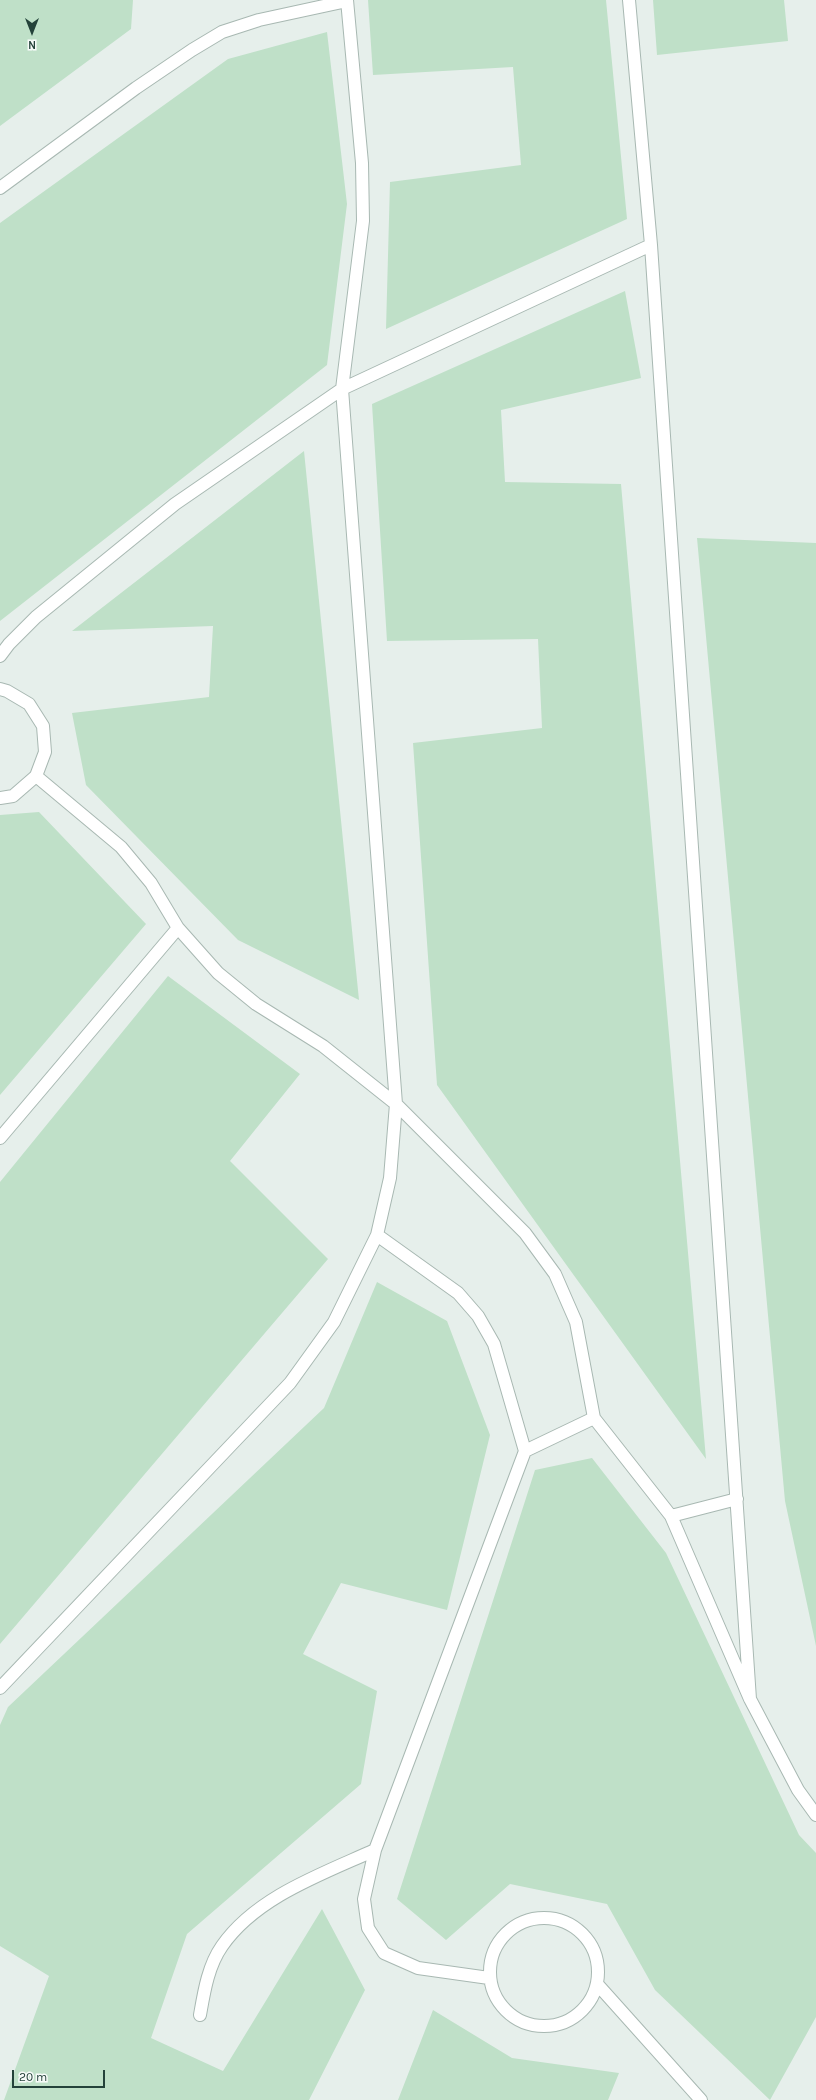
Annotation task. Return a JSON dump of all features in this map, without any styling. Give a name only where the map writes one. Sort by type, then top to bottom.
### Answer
[{"type":"street","points":[[0,188],[136,88],[192,50],[222,32],[259,20],[347,0],[362,163],[363,221],[342,389],[396,1104],[390,1178],[377,1235],[334,1322],[290,1383],[0,1688]]},
{"type":"street","points":[[629,0],[651,245],[750,1699]]},
{"type":"street","points":[[0,656],[9,644],[36,617],[175,504],[342,389],[651,245]]},
{"type":"street","points":[[0,689],[7,691],[29,704],[43,726],[45,752],[36,776],[13,796],[0,798]]},
{"type":"street","points":[[36,776],[121,847],[151,883],[178,928],[218,973],[256,1004],[323,1046],[396,1104],[525,1233],[555,1274],[576,1322],[594,1418],[671,1516],[750,1699],[798,1790],[816,1814]]},
{"type":"street","points":[[0,1138],[178,928]]},
{"type":"street","points":[[377,1235],[458,1293],[478,1316],[494,1344],[525,1451],[375,1850],[364,1899],[368,1928],[384,1953],[418,1968],[489,1978]]},
{"type":"street","points":[[525,1451],[594,1418]]},
{"type":"street","points":[[671,1516],[737,1499]]},
{"type":"street","points":[[200,2015],[208,1974],[222,1946],[254,1912],[294,1887],[375,1850]]},
{"type":"street","points":[[533,1918],[561,1919],[584,1934],[598,1957],[598,1985],[587,2007],[566,2022],[542,2027],[517,2020],[498,2002],[489,1978],[493,1952],[509,1930],[533,1918]]},
{"type":"street","points":[[598,1985],[701,2100]]},
{"type":"green space","points":[[0,0],[133,0],[131,29],[0,126]]},
{"type":"green space","points":[[368,0],[606,0],[627,219],[386,329],[390,182],[521,165],[513,67],[373,75]]},
{"type":"green space","points":[[653,0],[784,0],[788,41],[657,55]]},
{"type":"green space","points":[[327,32],[347,204],[327,365],[0,621],[0,223],[228,59]]},
{"type":"green space","points":[[625,291],[641,378],[501,410],[505,482],[621,484],[706,1459],[437,1085],[413,743],[542,728],[538,639],[387,641],[372,404]]},
{"type":"green space","points":[[304,451],[359,1000],[238,940],[86,785],[72,713],[209,697],[213,626],[72,631]]},
{"type":"green space","points":[[697,538],[816,543],[816,1646],[785,1501]]},
{"type":"green space","points":[[39,812],[146,924],[0,1095],[0,815]]},
{"type":"green space","points":[[168,976],[300,1074],[230,1161],[328,1259],[0,1644],[0,1182]]},
{"type":"green space","points":[[377,1282],[447,1321],[490,1435],[447,1610],[341,1583],[303,1654],[377,1691],[361,1784],[187,1934],[151,2038],[223,2071],[322,1909],[365,1990],[309,2100],[4,2100],[49,1976],[0,1946],[0,1725],[8,1707],[324,1408]]},
{"type":"green space","points":[[592,1458],[666,1553],[799,1835],[816,1853],[816,2017],[770,2100],[655,1990],[607,1904],[510,1884],[446,1940],[397,1899],[535,1470]]},
{"type":"green space","points":[[433,2010],[512,2058],[619,2073],[608,2100],[398,2100]]}]
